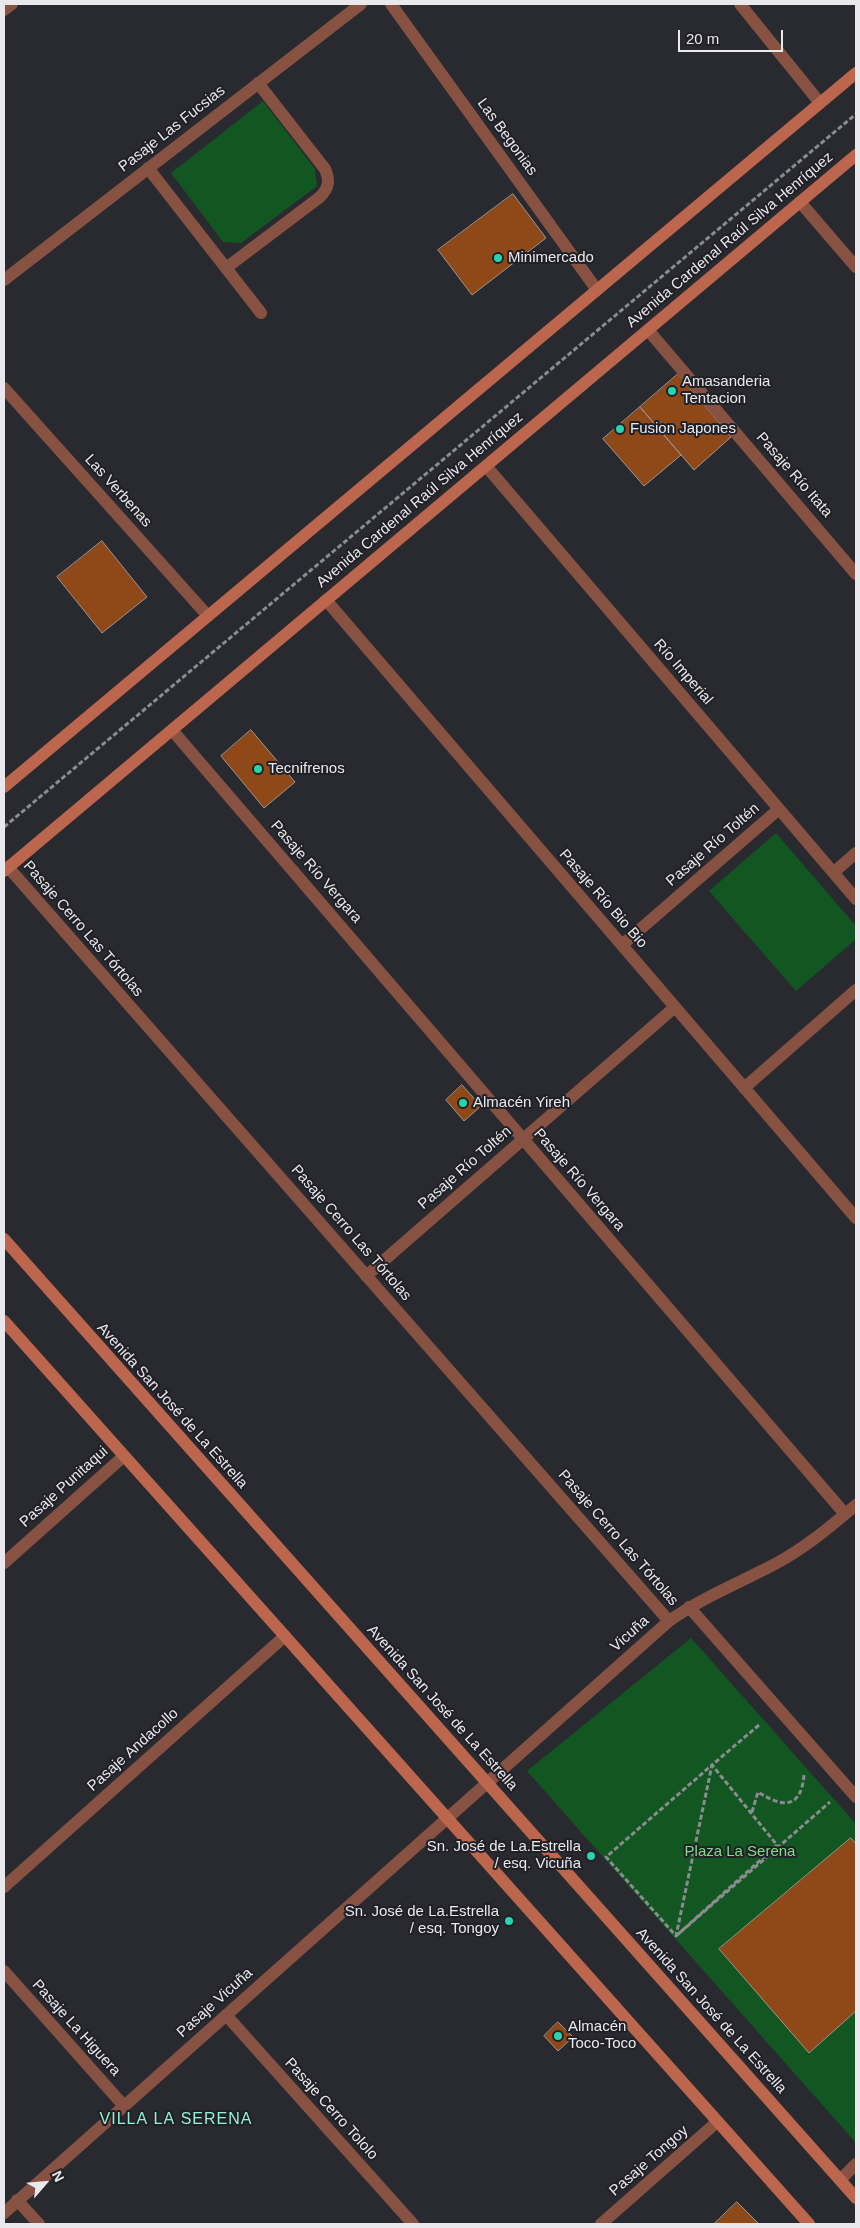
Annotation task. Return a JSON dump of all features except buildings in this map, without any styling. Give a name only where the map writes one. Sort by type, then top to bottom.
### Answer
[{"type":"main road","points":[[4,787],[856,73]]},
{"type":"main road","name":"Avenida Cardenal Raúl Silva Henríquez","points":[[6,869],[856,155]]},
{"type":"main road","name":"Avenida San José de La Estrella","points":[[4,1239],[856,2198]]},
{"type":"main road","points":[[4,1321],[809,2224]]},
{"type":"street","points":[[4,10],[12,4]]},
{"type":"street","name":"Pasaje Las Fucsias","points":[[4,280],[361,4]]},
{"type":"street","name":"Las Begonias","points":[[391,4],[597,290]]},
{"type":"street","points":[[740,4],[820,103]]},
{"type":"street","points":[[226,268],[320,197],[326,191],[329,183],[325,168],[258,83]]},
{"type":"street","points":[[148,168],[261,313]]},
{"type":"street","points":[[800,202],[856,267]]},
{"type":"street","name":"Pasaje Río Itata","points":[[648,330],[856,574]]},
{"type":"street","name":"Las Verbenas","points":[[4,388],[208,616]]},
{"type":"street","name":"Río Imperial","points":[[486,466],[856,899]]},
{"type":"street","name":"Pasaje Río Bio Bio","points":[[326,600],[856,1218]]},
{"type":"street","name":"Pasaje Río Vergara","points":[[172,730],[845,1514]]},
{"type":"street","name":"Pasaje Río Toltén","points":[[622,945],[779,809]]},
{"type":"street","points":[[834,872],[856,853]]},
{"type":"street","name":"Pasaje Cerro Las Tórtolas","points":[[6,869],[669,1621]]},
{"type":"street","points":[[744,1088],[856,990]]},
{"type":"street","name":"Pasaje Río Toltén","points":[[366,1276],[675,1007]]},
{"type":"street","name":"Pasaje Punitaqui","points":[[4,1563],[124,1456]]},
{"type":"street","name":"Vicuña","points":[[447,1818],[669,1621],[689,1607],[788,1556],[816,1539],[856,1505]]},
{"type":"street","name":"Pasaje Cerro Las Tórtolas","points":[[689,1607],[778,1709],[852,1783],[856,1797]]},
{"type":"street","name":"Pasaje Andacollo","points":[[4,1887],[285,1636]]},
{"type":"street","name":"Pasaje Vicuña","points":[[4,2213],[447,1818]]},
{"type":"street","name":"Pasaje La Higuera","points":[[4,1971],[124,2106]]},
{"type":"street","name":"Pasaje Cerro Tololo","points":[[226,2015],[413,2224]]},
{"type":"street","name":"Pasaje Tongoy","points":[[601,2224],[718,2122]]},
{"type":"street","points":[[840,2180],[856,2164]]},
{"type":"street","points":[[17,2200],[39,2224]]},
{"type":"path","points":[[4,828],[856,114]]},
{"type":"path","points":[[676,1936],[606,1857],[778,1709]]},
{"type":"path","points":[[676,1936],[777,1845],[712,1765]]},
{"type":"path","points":[[676,1936],[712,1765]]},
{"type":"path","points":[[752,1812],[758,1792],[779,1803],[787,1804],[796,1800],[803,1786],[804,1772],[852,1783]]},
{"type":"path","points":[[676,1936],[852,1783]]},
{"type":"green space","points":[[263,101],[315,169],[317,186],[241,243],[223,242],[171,173]]},
{"type":"green space","points":[[776,833],[856,926],[856,939],[796,991],[709,891]]},
{"type":"green space","name":"Plaza La Serena","points":[[691,1638],[856,1824],[856,2143],[527,1771]]},
{"type":"place","name":"Minimercado","points":[[498,258]]},
{"type":"place","name":"Amasanderia Tentacion","points":[[672,391]]},
{"type":"place","name":"Fusion Japones","points":[[620,429]]},
{"type":"place","name":"Tecnifrenos","points":[[258,769]]},
{"type":"place","name":"Almacén Yireh","points":[[463,1103]]},
{"type":"place","name":"Sn. José de La.Estrella / esq. Vicuña","points":[[591,1856]]},
{"type":"place","name":"Sn. José de La.Estrella / esq. Tongoy","points":[[509,1921]]},
{"type":"place","name":"Almacén Toco-Toco","points":[[558,2036]]},
{"type":"district","name":"VILLA LA SERENA","points":[[176,2120]]}]
